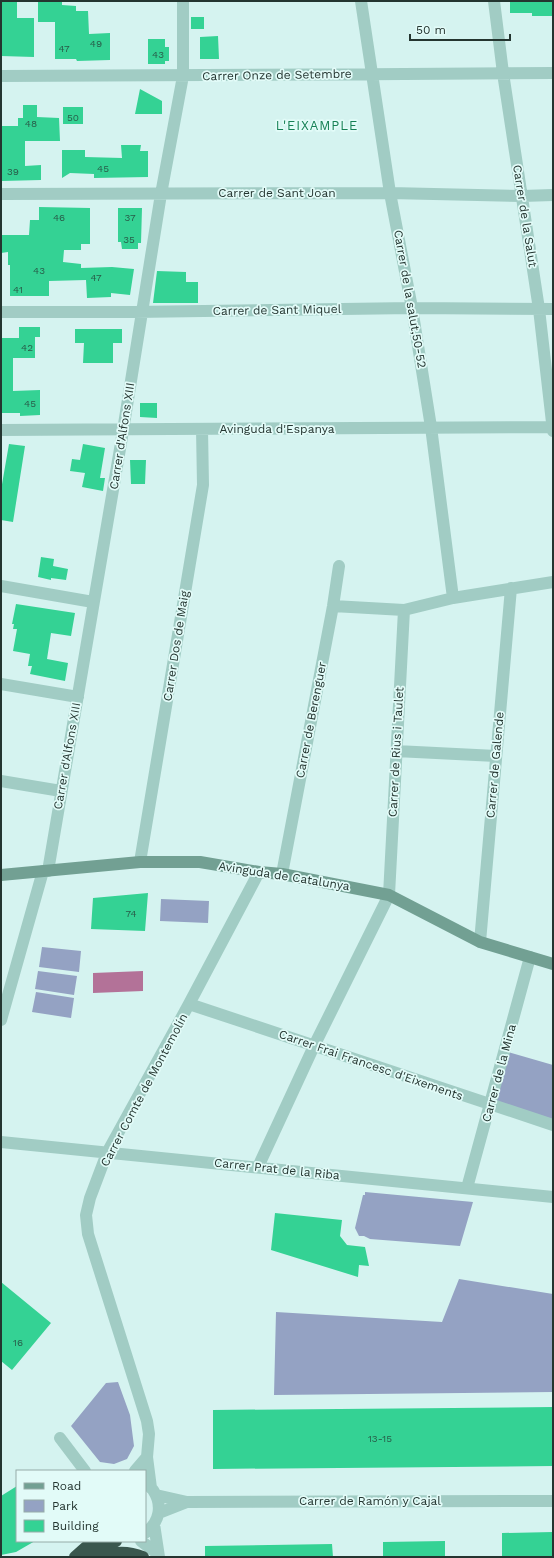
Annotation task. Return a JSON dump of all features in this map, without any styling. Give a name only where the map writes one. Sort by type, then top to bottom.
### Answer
[{"type":"highway","points":[[75,1557],[92,1542]]},
{"type":"highway","points":[[90,1557],[102,1547],[114,1542]]},
{"type":"highway","points":[[100,1557],[121,1552],[130,1552],[143,1557]]},
{"type":"street","name":"Carrer d'Alfons XIII","points":[[1,1020],[45,871],[78,697],[161,194],[183,76],[183,1]]},
{"type":"street","name":"Carrer de la salut,50-52","points":[[361,1],[390,193],[412,308],[431,427],[453,598]]},
{"type":"street","name":"Carrer de la Salut","points":[[494,1],[503,73],[539,309],[553,431]]},
{"type":"street","name":"Carrer Onze de Setembre","points":[[1,76],[553,73]]},
{"type":"street","name":"Carrer de Sant Joan","points":[[1,194],[390,193],[522,196],[553,195]]},
{"type":"street","name":"Carrer de Sant Miquel","points":[[1,312],[142,312],[412,308],[553,309]]},
{"type":"street","name":"Avinguda d'Espanya","points":[[1,430],[553,427]]},
{"type":"street","name":"Carrer Dos de Maig","points":[[140,862],[203,485],[202,429]]},
{"type":"street","name":"Carrer de Berenguer","points":[[282,874],[333,606],[338,566]]},
{"type":"street","points":[[333,606],[404,610],[453,598],[553,582]]},
{"type":"street","points":[[1,586],[93,602]]},
{"type":"street","name":"Carrer de Galende","points":[[480,942],[511,588]]},
{"type":"street","name":"Carrer de Rius i Taulet","points":[[389,895],[404,610]]},
{"type":"street","points":[[1,684],[78,697]]},
{"type":"street","points":[[396,751],[496,756]]},
{"type":"street","points":[[1,781],[60,791]]},
{"type":"street","name":"Avinguda de Catalunya","points":[[1,875],[140,862],[200,862],[259,872],[282,874],[389,895],[480,942],[553,964]]},
{"type":"street","name":"Carrer Comte de Montemolín","points":[[156,1519],[158,1501],[151,1489],[147,1457],[149,1434],[147,1421],[88,1234],[86,1215],[90,1198],[107,1153],[189,1004],[259,872]]},
{"type":"street","points":[[258,1167],[314,1046],[389,895]]},
{"type":"street","name":"Carrer de la Mina","points":[[467,1188],[530,957]]},
{"type":"street","name":"Carrer Frai Francesc d'Eixements","points":[[189,1004],[553,1126]]},
{"type":"street","name":"Carrer Prat de la Riba","points":[[1,1142],[553,1197]]},
{"type":"street","points":[[60,1438],[85,1470]]},
{"type":"street","points":[[136,1470],[147,1457]]},
{"type":"street","name":"Carrer de Ramón y Cajal","points":[[151,1489],[187,1502],[553,1501]]},
{"type":"street","name":"Carrer de Ramón y Cajal","points":[[156,1519],[187,1502]]},
{"type":"street","points":[[146,1532],[156,1519]]},
{"type":"street","points":[[156,1519],[159,1555]]},
{"type":"street","points":[[142,1542],[159,1555]]},
{"type":"green space","points":[[161,899],[209,901],[208,923],[160,921]]},
{"type":"green space","points":[[42,947],[81,951],[79,972],[39,967]]},
{"type":"green space","points":[[38,971],[77,976],[74,995],[35,989]]},
{"type":"green space","points":[[36,992],[74,998],[71,1018],[32,1012]]},
{"type":"green space","points":[[505,1051],[553,1065],[553,1125],[490,1106]]},
{"type":"green space","points":[[365,1192],[473,1202],[460,1246],[370,1239],[364,1236],[359,1236],[355,1228]]},
{"type":"green space","points":[[459,1279],[553,1294],[553,1392],[274,1395],[276,1312],[442,1322]]},
{"type":"green space","points":[[118,1382],[130,1415],[134,1446],[127,1459],[114,1464],[100,1462],[71,1426],[106,1383]]},
{"type":"shaded area","points":[[143,971],[143,991],[93,993],[93,973]]},
{"type":"building","points":[[1,1],[17,1],[17,18],[34,18],[34,57],[1,56]]},
{"type":"building","points":[[38,1],[62,1],[62,5],[76,6],[76,11],[88,11],[89,34],[110,33],[110,60],[77,61],[76,59],[55,59],[55,22],[38,22]]},
{"type":"building","points":[[510,1],[553,1],[553,16],[532,16],[532,13],[510,13]]},
{"type":"building","points":[[191,17],[204,17],[204,29],[191,29]]},
{"type":"building","points":[[218,36],[219,59],[200,59],[200,37]]},
{"type":"building","points":[[148,39],[165,39],[165,47],[169,47],[169,61],[165,61],[165,64],[148,64]]},
{"type":"building","points":[[140,89],[162,101],[162,114],[135,114]]},
{"type":"building","points":[[23,105],[37,105],[37,117],[59,118],[60,141],[25,141],[25,166],[41,165],[41,180],[2,181],[1,126],[18,126],[18,118],[23,118]]},
{"type":"building","points":[[63,107],[83,107],[83,124],[63,124]]},
{"type":"building","points":[[121,145],[141,145],[140,151],[148,151],[148,177],[94,178],[94,174],[70,173],[62,178],[62,150],[85,150],[85,157],[122,158]]},
{"type":"building","points":[[39,207],[90,208],[90,244],[81,244],[81,250],[64,250],[63,262],[81,264],[81,268],[112,267],[134,269],[130,295],[111,293],[111,297],[87,298],[86,280],[49,281],[49,296],[10,296],[10,265],[8,265],[8,252],[1,253],[1,235],[29,235],[30,220],[39,220]]},
{"type":"building","points":[[118,208],[142,208],[141,243],[138,243],[138,249],[122,249],[121,242],[118,242]]},
{"type":"building","points":[[157,271],[186,272],[186,282],[198,282],[198,303],[153,303]]},
{"type":"building","points":[[19,327],[40,327],[40,337],[35,337],[35,358],[13,358],[13,391],[40,390],[40,415],[20,416],[20,413],[1,413],[1,338],[19,338]]},
{"type":"building","points":[[75,329],[122,329],[122,343],[113,343],[113,363],[83,363],[84,343],[75,343]]},
{"type":"building","points":[[140,403],[157,403],[157,418],[140,417]]},
{"type":"building","points":[[9,444],[25,446],[13,522],[1,520],[1,490]]},
{"type":"building","points":[[83,444],[105,448],[100,478],[105,478],[103,491],[82,487],[85,473],[70,471],[72,459],[80,460]]},
{"type":"building","points":[[130,460],[146,460],[145,484],[131,484]]},
{"type":"building","points":[[41,557],[54,559],[53,566],[68,569],[66,580],[51,578],[51,580],[38,577]]},
{"type":"building","points":[[16,604],[75,613],[71,636],[51,633],[47,659],[68,663],[65,681],[30,674],[32,666],[28,666],[30,654],[13,651],[17,629],[13,629],[14,624],[12,624]]},
{"type":"building","points":[[148,893],[145,931],[91,929],[93,898]]},
{"type":"building","points":[[275,1213],[342,1220],[340,1236],[347,1245],[365,1247],[369,1266],[359,1265],[358,1277],[271,1250]]},
{"type":"building","points":[[1,1282],[51,1323],[12,1370],[1,1361]]},
{"type":"building","points":[[553,1407],[553,1466],[213,1469],[213,1410]]},
{"type":"building","points":[[16,1487],[16,1542],[33,1542],[16,1552],[1,1555],[1,1496]]},
{"type":"building","points":[[553,1532],[553,1557],[502,1557],[502,1533]]},
{"type":"building","points":[[445,1541],[445,1557],[383,1557],[383,1542]]},
{"type":"building","points":[[332,1544],[333,1557],[205,1557],[205,1546]]},
{"type":"district","name":"L'EIXAMPLE","points":[[317,125]]}]
